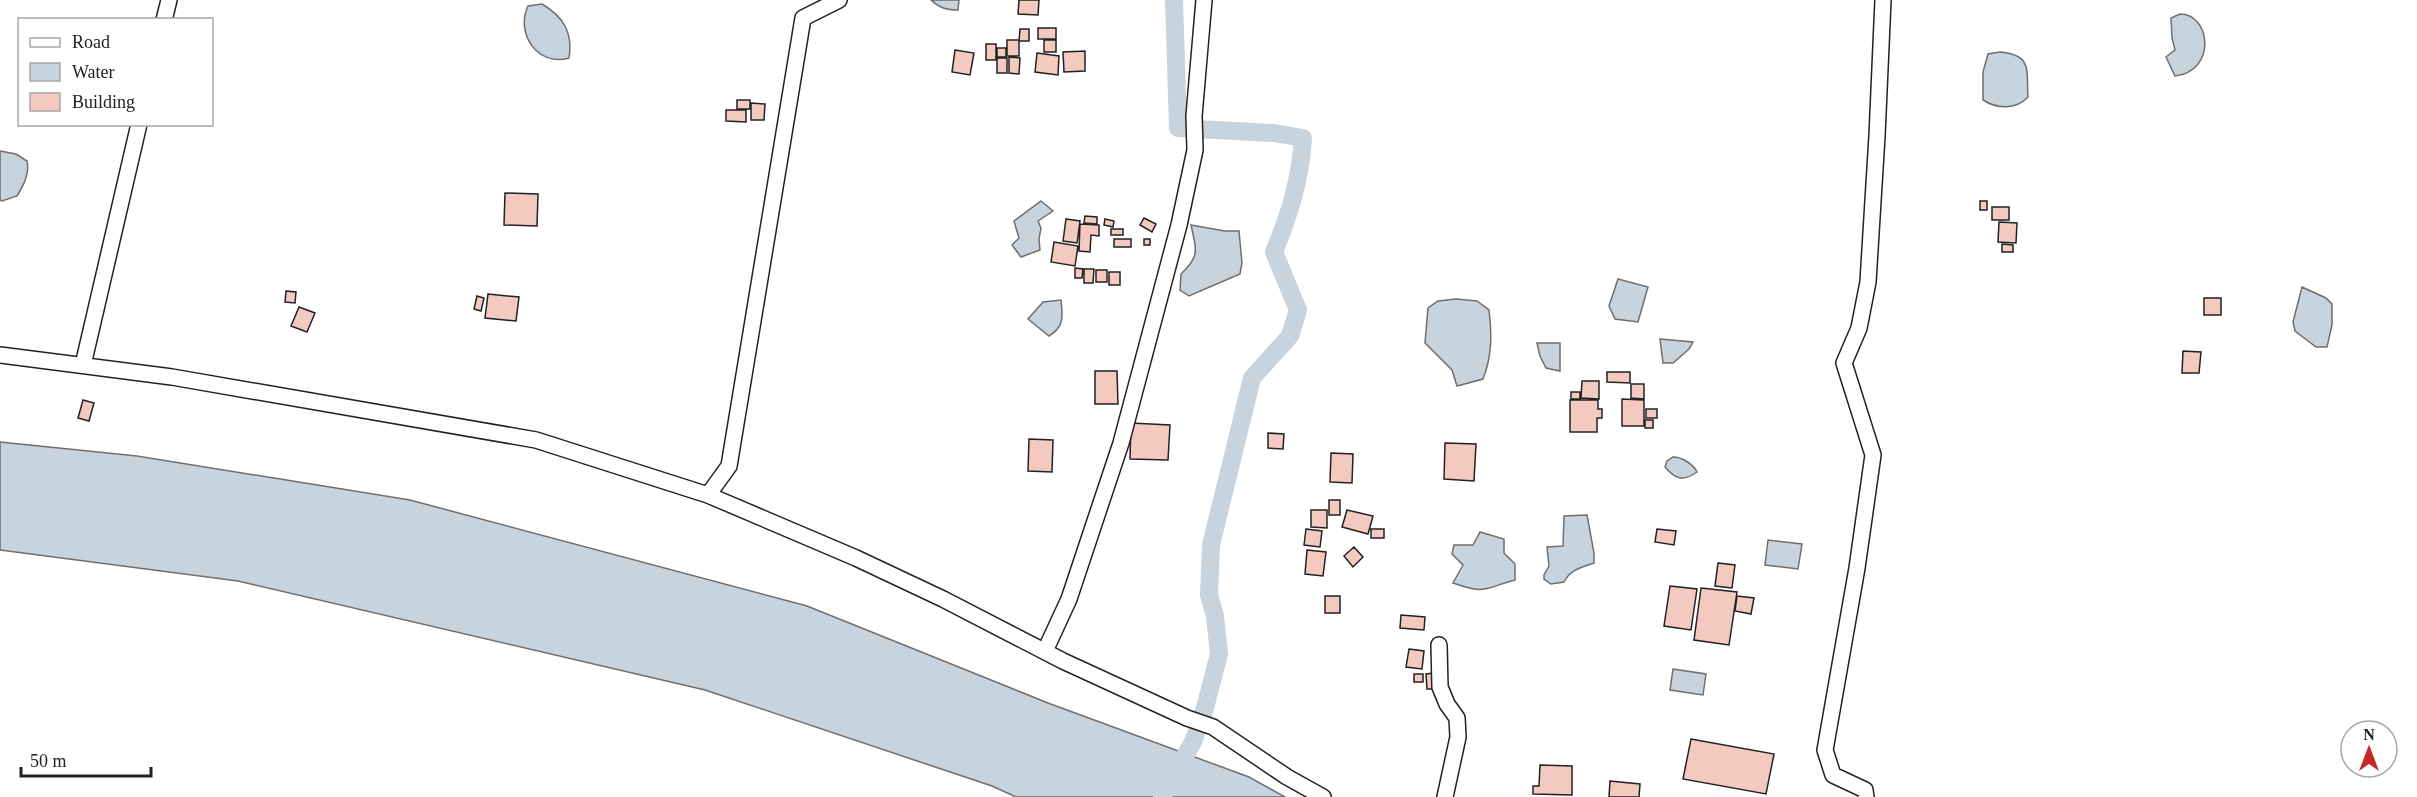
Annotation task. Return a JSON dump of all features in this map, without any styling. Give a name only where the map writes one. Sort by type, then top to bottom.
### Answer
[{"type":"street","points":[[164,18],[169,0]]},
{"type":"street","points":[[708,495],[729,466],[803,18],[839,0]]},
{"type":"street","points":[[1045,651],[1069,599],[1121,443],[1179,225],[1195,150],[1194,116],[1204,0]]},
{"type":"street","points":[[1866,797],[1865,790],[1833,775],[1825,750],[1857,568],[1873,455],[1844,363],[1859,328],[1868,282],[1883,0]]},
{"type":"street","points":[[83,365],[140,126]]},
{"type":"street","points":[[0,355],[172,377],[536,440],[708,495],[885,572],[1045,651],[1187,718],[1213,727],[1287,777],[1323,797]]},
{"type":"street","points":[[1439,645],[1440,687],[1447,704],[1457,718],[1458,737],[1445,797]]},
{"type":"water","points":[[931,0],[959,0],[958,10],[943,8]]},
{"type":"water","points":[[542,4],[556,14],[565,26],[570,41],[569,58],[548,58],[532,46],[527,37],[525,17],[528,6]]},
{"type":"water","points":[[2180,14],[2190,16],[2198,23],[2205,43],[2198,64],[2189,72],[2175,76],[2166,57],[2175,50],[2171,18]]},
{"type":"water","points":[[2000,52],[2018,56],[2023,60],[2027,72],[2028,97],[2018,104],[2006,107],[1983,100],[1983,72],[1988,54]]},
{"type":"water","points":[[0,151],[16,154],[27,161],[28,166],[25,180],[17,196],[2,201],[0,200]]},
{"type":"water","points":[[1041,201],[1053,211],[1038,221],[1041,228],[1040,250],[1021,257],[1012,245],[1019,238],[1014,221]]},
{"type":"water","points":[[1191,225],[1239,231],[1242,263],[1240,274],[1189,296],[1180,290],[1181,274],[1192,262],[1195,251]]},
{"type":"water","points":[[1618,279],[1648,287],[1638,322],[1615,319],[1609,306]]},
{"type":"water","points":[[2302,287],[2326,298],[2332,304],[2332,325],[2327,347],[2316,347],[2295,331],[2293,322]]},
{"type":"water","points":[[1456,299],[1477,301],[1489,310],[1491,336],[1490,353],[1483,379],[1457,386],[1452,370],[1425,343],[1428,308],[1438,301]]},
{"type":"water","points":[[1061,300],[1060,325],[1049,336],[1028,319],[1043,302]]},
{"type":"water","points":[[1660,339],[1693,342],[1689,349],[1673,363],[1663,363]]},
{"type":"water","points":[[1537,343],[1560,343],[1560,371],[1546,368]]},
{"type":"water","points":[[0,442],[137,456],[410,500],[807,606],[1048,703],[1249,777],[1285,797],[1016,797],[992,786],[705,690],[238,581],[0,550]]},
{"type":"water","points":[[1673,457],[1687,462],[1697,472],[1683,478],[1672,474],[1665,467],[1667,461]]},
{"type":"water","points":[[1587,515],[1594,563],[1573,572],[1564,582],[1551,584],[1544,579],[1549,566],[1547,547],[1563,546],[1564,516]]},
{"type":"water","points":[[1480,532],[1504,539],[1504,553],[1515,564],[1515,580],[1485,589],[1473,589],[1453,583],[1463,565],[1452,554],[1454,545],[1473,545]]},
{"type":"water","points":[[1768,540],[1802,544],[1798,569],[1765,565]]},
{"type":"water","points":[[1673,669],[1706,674],[1703,695],[1670,690]]},
{"type":"building","points":[[1019,0],[1039,0],[1038,15],[1018,14]]},
{"type":"building","points":[[1038,28],[1056,28],[1056,39],[1038,39]]},
{"type":"building","points":[[1020,29],[1029,29],[1029,41],[1019,41]]},
{"type":"building","points":[[1007,40],[1019,40],[1019,56],[1007,56]]},
{"type":"building","points":[[1044,40],[1056,40],[1056,52],[1044,52]]},
{"type":"building","points":[[986,44],[996,44],[996,60],[986,60]]},
{"type":"building","points":[[997,48],[1006,48],[1006,57],[997,57]]},
{"type":"building","points":[[955,50],[974,53],[970,75],[952,72]]},
{"type":"building","points":[[1085,51],[1085,71],[1064,72],[1063,52]]},
{"type":"building","points":[[1037,53],[1059,56],[1058,75],[1035,72]]},
{"type":"building","points":[[1009,57],[1020,58],[1019,74],[1009,73]]},
{"type":"building","points":[[997,58],[1007,58],[1007,73],[997,73]]},
{"type":"building","points":[[737,100],[750,100],[750,109],[737,109]]},
{"type":"building","points":[[751,103],[765,104],[764,120],[751,120]]},
{"type":"building","points":[[726,110],[746,110],[746,122],[726,121]]},
{"type":"building","points":[[505,193],[538,194],[537,226],[504,225]]},
{"type":"building","points":[[1980,201],[1987,201],[1987,210],[1980,210]]},
{"type":"building","points":[[1992,207],[2009,207],[2009,220],[1992,220]]},
{"type":"building","points":[[1085,216],[1097,217],[1097,224],[1084,223]]},
{"type":"building","points":[[1144,218],[1156,224],[1152,232],[1140,225]]},
{"type":"building","points":[[1066,219],[1080,221],[1077,243],[1063,241]]},
{"type":"building","points":[[1105,219],[1114,221],[1113,227],[1104,225]]},
{"type":"building","points":[[1999,222],[2017,223],[2016,243],[1998,242]]},
{"type":"building","points":[[1080,224],[1099,225],[1099,236],[1091,235],[1090,252],[1079,251]]},
{"type":"building","points":[[1111,229],[1123,229],[1123,235],[1111,235]]},
{"type":"building","points":[[1114,239],[1131,239],[1131,247],[1114,247]]},
{"type":"building","points":[[1144,239],[1150,239],[1150,245],[1144,245]]},
{"type":"building","points":[[1054,242],[1078,246],[1075,266],[1051,262]]},
{"type":"building","points":[[2002,244],[2013,245],[2013,252],[2002,252]]},
{"type":"building","points":[[1075,268],[1083,269],[1082,278],[1075,278]]},
{"type":"building","points":[[1084,269],[1094,269],[1093,283],[1084,283]]},
{"type":"building","points":[[1096,270],[1107,270],[1107,282],[1096,282]]},
{"type":"building","points":[[1109,272],[1120,272],[1120,285],[1109,285]]},
{"type":"building","points":[[286,291],[296,292],[295,303],[285,302]]},
{"type":"building","points":[[488,294],[519,297],[516,321],[485,318]]},
{"type":"building","points":[[477,296],[484,298],[481,311],[474,309]]},
{"type":"building","points":[[2204,298],[2221,298],[2221,315],[2204,315]]},
{"type":"building","points":[[299,307],[315,313],[307,332],[291,326]]},
{"type":"building","points":[[2183,351],[2201,352],[2199,373],[2182,373]]},
{"type":"building","points":[[1095,371],[1117,371],[1118,404],[1095,404]]},
{"type":"building","points":[[1607,372],[1630,372],[1630,383],[1607,382]]},
{"type":"building","points":[[1582,381],[1599,381],[1599,399],[1581,398]]},
{"type":"building","points":[[1631,384],[1644,384],[1644,399],[1631,398]]},
{"type":"building","points":[[1571,392],[1580,392],[1580,399],[1571,399]]},
{"type":"building","points":[[1622,399],[1644,400],[1644,426],[1622,426]]},
{"type":"building","points":[[83,400],[94,403],[89,421],[78,418]]},
{"type":"building","points":[[1570,400],[1598,400],[1598,409],[1602,409],[1602,418],[1597,418],[1597,432],[1570,432]]},
{"type":"building","points":[[1646,409],[1657,409],[1657,418],[1646,418]]},
{"type":"building","points":[[1645,420],[1653,420],[1653,428],[1645,428]]},
{"type":"building","points":[[1131,423],[1170,425],[1168,460],[1130,459]]},
{"type":"building","points":[[1268,433],[1284,434],[1283,449],[1268,448]]},
{"type":"building","points":[[1029,439],[1053,440],[1052,472],[1028,471]]},
{"type":"building","points":[[1445,443],[1476,444],[1474,481],[1444,479]]},
{"type":"building","points":[[1331,453],[1353,454],[1352,483],[1330,482]]},
{"type":"building","points":[[1329,500],[1340,500],[1340,515],[1329,515]]},
{"type":"building","points":[[1311,510],[1327,510],[1327,528],[1311,527]]},
{"type":"building","points":[[1347,510],[1373,516],[1368,534],[1342,527]]},
{"type":"building","points":[[1306,529],[1322,531],[1320,547],[1304,545]]},
{"type":"building","points":[[1371,529],[1384,529],[1384,538],[1371,538]]},
{"type":"building","points":[[1657,529],[1676,531],[1674,545],[1655,542]]},
{"type":"building","points":[[1354,547],[1363,557],[1353,567],[1344,556]]},
{"type":"building","points":[[1307,550],[1326,552],[1323,576],[1305,574]]},
{"type":"building","points":[[1718,563],[1735,565],[1732,588],[1715,586]]},
{"type":"building","points":[[1670,586],[1697,589],[1691,630],[1664,626]]},
{"type":"building","points":[[1701,588],[1737,592],[1729,645],[1694,640]]},
{"type":"building","points":[[1325,596],[1340,596],[1340,613],[1325,613]]},
{"type":"building","points":[[1737,596],[1754,598],[1751,614],[1735,611]]},
{"type":"building","points":[[1401,615],[1425,617],[1424,630],[1400,628]]},
{"type":"building","points":[[1409,649],[1424,651],[1422,669],[1406,667]]},
{"type":"building","points":[[1434,673],[1435,689],[1427,689],[1426,674]]},
{"type":"building","points":[[1414,674],[1423,674],[1423,682],[1414,682]]},
{"type":"building","points":[[1691,739],[1774,754],[1766,794],[1683,779]]},
{"type":"building","points":[[1540,765],[1572,766],[1572,795],[1533,794],[1533,786],[1539,786]]},
{"type":"building","points":[[1610,781],[1640,784],[1639,797],[1609,797]]},
{"type":"waterway","points":[[1162,797],[1193,742],[1205,708],[1219,654],[1215,616],[1209,595],[1211,545],[1252,378],[1290,336],[1298,310],[1274,252],[1293,196],[1303,138],[1274,133],[1178,128],[1174,0]]}]
